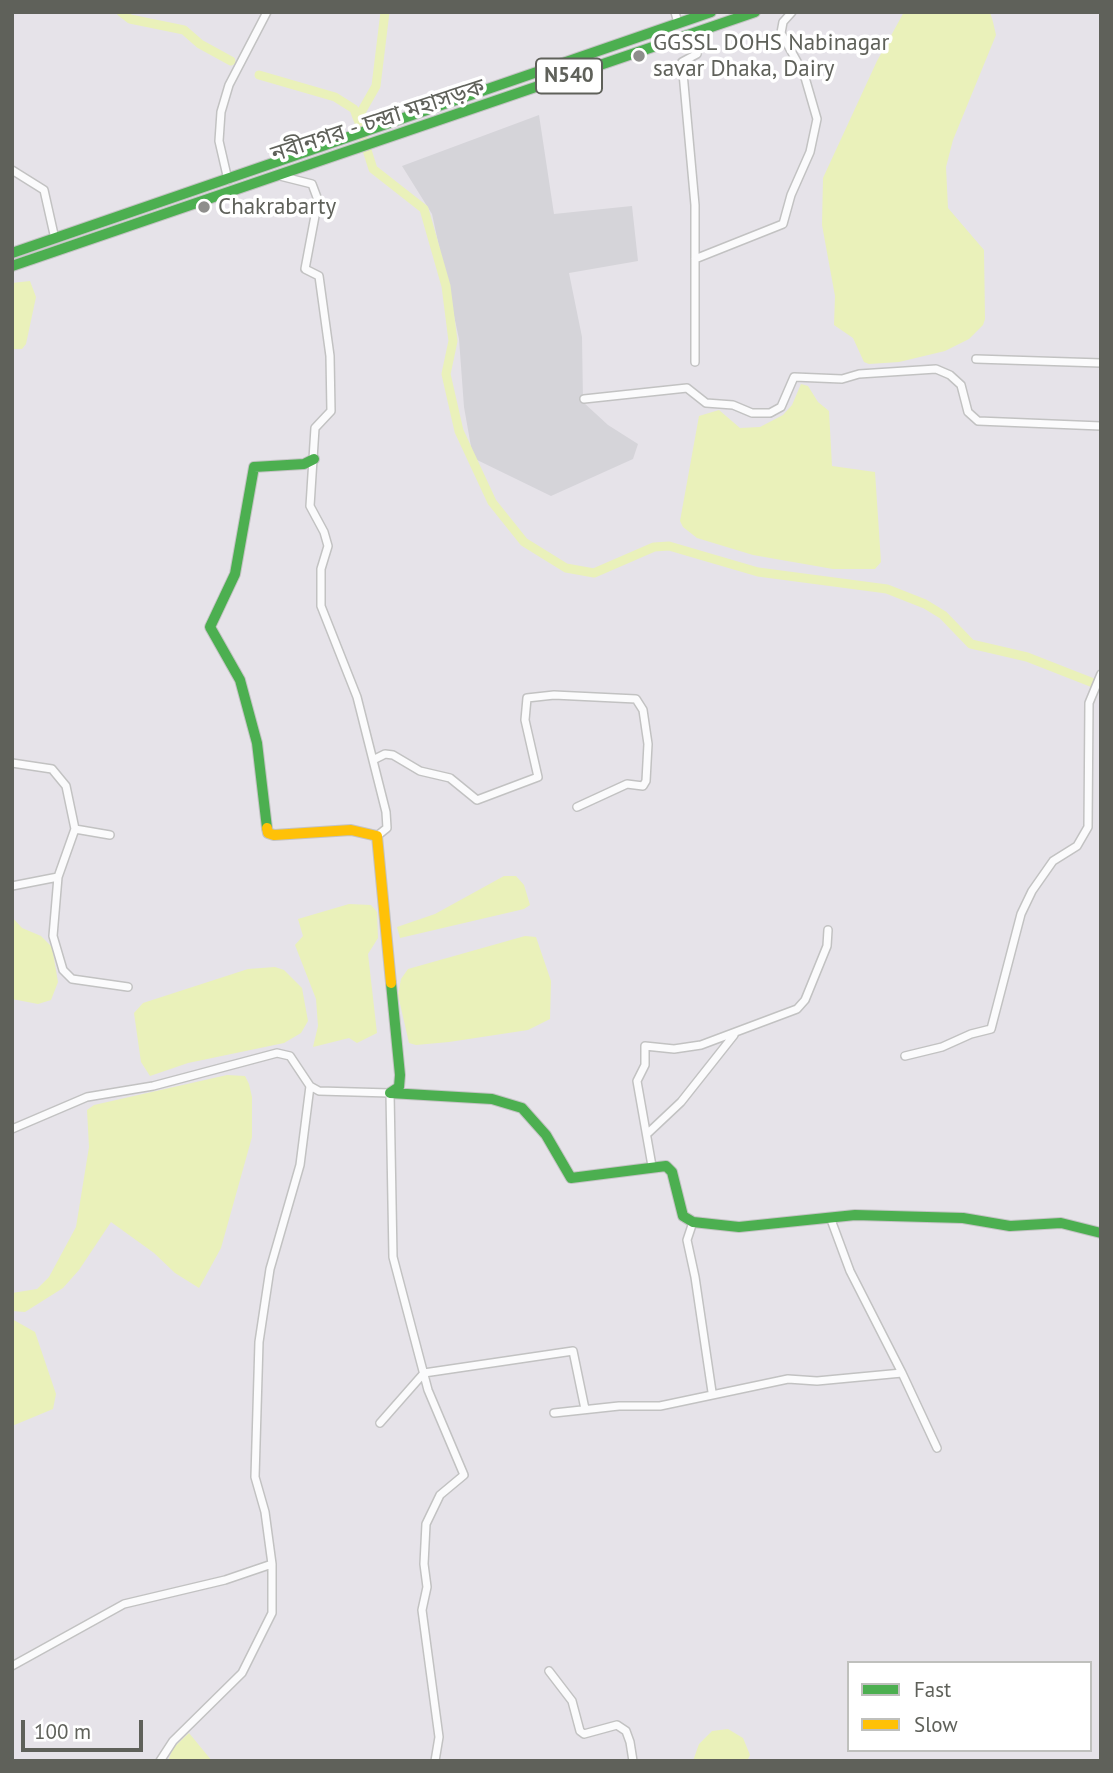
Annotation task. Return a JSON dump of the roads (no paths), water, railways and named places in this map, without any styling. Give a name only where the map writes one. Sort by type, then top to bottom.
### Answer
[{"type":"main road","name":"নবীনগর - চন্দ্রা মহাসড়ক","points":[[12,253],[228,181],[710,12]]},
{"type":"main road","name":"নবীনগর - চন্দ্রা মহাসড়ক","points":[[12,267],[755,12]]},
{"type":"main road","points":[[98,224],[103,235]]},
{"type":"main road","points":[[314,459],[304,464],[254,467],[235,574],[210,627],[240,680],[257,743],[268,833],[274,835],[351,830],[377,836],[400,1075],[400,1087],[390,1093]]},
{"type":"main road","points":[[390,1093],[492,1099],[522,1108],[546,1135],[571,1178],[652,1166],[670,1168],[680,1210],[687,1220],[693,1222],[739,1227],[830,1217],[963,1218],[1010,1226],[1062,1223],[1101,1233]]},
{"type":"street","points":[[228,181],[219,141],[221,112],[229,85],[267,12]]},
{"type":"street","points":[[675,12],[678,23]]},
{"type":"street","points":[[695,259],[783,225],[791,195],[810,152],[817,119],[804,74],[781,33],[783,23],[792,12]]},
{"type":"street","points":[[683,36],[697,54],[682,62],[695,205],[695,362]]},
{"type":"street","points":[[12,170],[44,190],[55,239]]},
{"type":"street","points":[[276,175],[312,184],[318,200],[305,269],[319,276],[330,356],[331,411],[315,428],[310,506],[328,546],[321,569],[321,607],[356,697],[386,812],[387,828],[377,836]]},
{"type":"street","points":[[976,359],[1101,362]]},
{"type":"street","points":[[584,399],[687,388],[706,403],[733,405],[752,414],[770,413],[781,407],[794,377],[842,379],[859,374],[936,369],[950,375],[961,385],[968,412],[978,421],[1101,425]]},
{"type":"street","points":[[905,1056],[942,1047],[971,1034],[992,1029],[1021,914],[1032,891],[1053,860],[1077,846],[1088,827],[1089,703],[1101,674]]},
{"type":"street","points":[[373,760],[385,754],[393,755],[419,771],[450,778],[477,800],[538,777],[525,720],[527,698],[554,695],[636,699],[643,710],[648,744],[646,781],[643,786],[627,784],[577,807]]},
{"type":"street","points":[[12,763],[52,769],[66,786],[75,830],[58,877],[53,936],[63,970],[72,979],[128,987]]},
{"type":"street","points":[[75,830],[110,835]]},
{"type":"street","points":[[12,886],[58,877]]},
{"type":"street","points":[[652,1166],[637,1081],[645,1065],[645,1046],[674,1049],[716,1041],[797,1009],[805,1000],[827,946],[828,930]]},
{"type":"street","points":[[647,1134],[681,1102],[736,1032]]},
{"type":"street","points":[[12,1129],[86,1097],[153,1086],[277,1054],[290,1056],[310,1086],[319,1091],[390,1093],[393,1257],[424,1374],[442,1427],[464,1475],[440,1494],[426,1524],[424,1564],[427,1587],[422,1610],[439,1737],[435,1761]]},
{"type":"street","points":[[160,1761],[173,1741],[242,1673],[272,1613],[272,1564],[265,1512],[256,1478],[259,1342],[270,1269],[300,1164],[310,1086]]},
{"type":"street","points":[[830,1217],[849,1271],[937,1448]]},
{"type":"street","points":[[693,1222],[687,1240],[712,1392]]},
{"type":"street","points":[[380,1423],[424,1374],[573,1352],[585,1409]]},
{"type":"street","points":[[554,1413],[660,1406],[712,1392],[788,1379],[817,1381],[902,1373]]},
{"type":"street","points":[[12,1666],[124,1604],[225,1580],[272,1564]]},
{"type":"street","points":[[549,1671],[572,1701],[580,1731],[584,1734],[617,1725],[625,1731],[631,1742],[633,1761]]},
{"type":"waterway","points":[[121,12],[130,19],[184,30],[200,44],[231,61]]},
{"type":"waterway","points":[[385,12],[376,86],[360,114],[359,125],[373,169],[424,209],[446,286],[453,341],[446,374],[459,431],[492,502],[524,542],[566,568],[594,573],[654,547],[669,546],[758,572],[887,589],[925,604],[943,615],[971,644],[1027,657],[1101,686]]},
{"type":"waterway","points":[[259,75],[335,97],[354,109],[358,120]]},
{"type":"place","name":"GGSSL DOHS Nabinagar savar Dhaka, Dairy","points":[[639,56]]},
{"type":"place","name":"Chakrabarty","points":[[204,207]]}]
